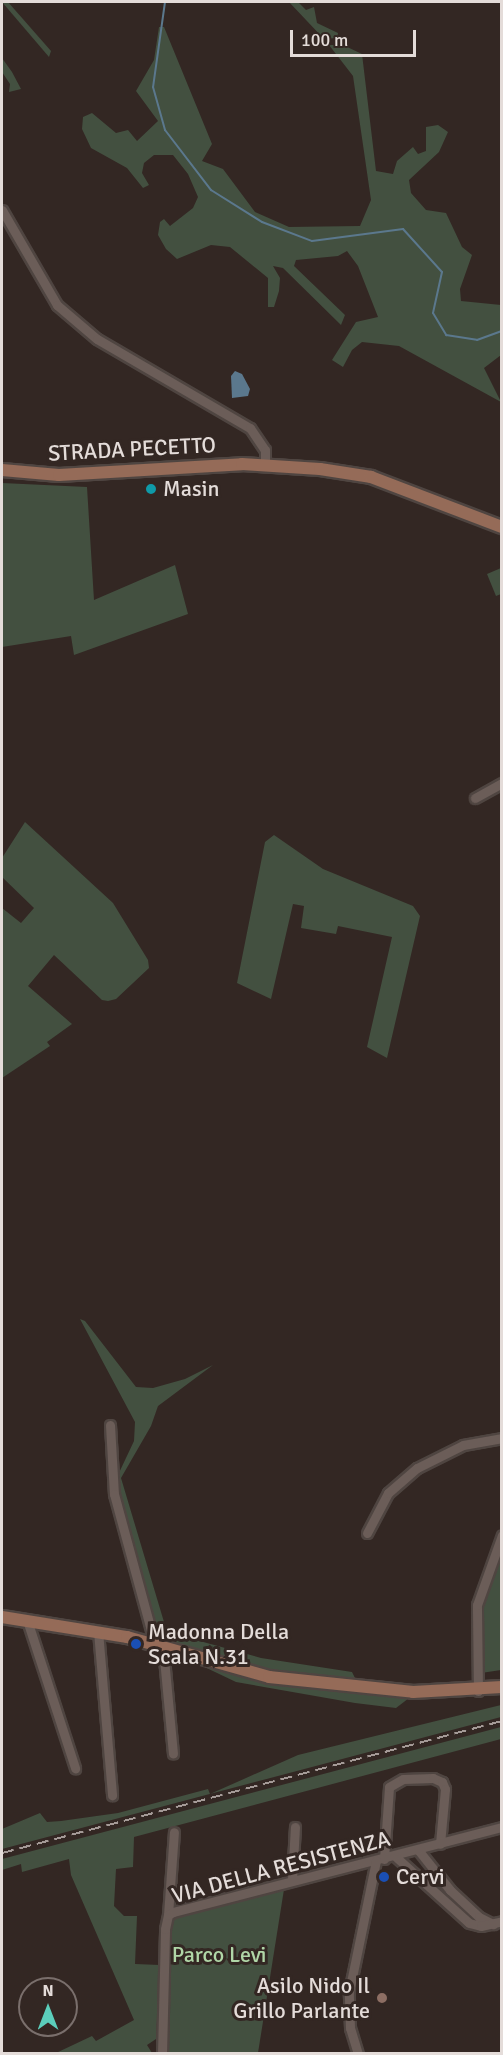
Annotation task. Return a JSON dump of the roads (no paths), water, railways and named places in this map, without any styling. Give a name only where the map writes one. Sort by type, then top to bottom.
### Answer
[{"type":"main road","name":"STRADA PECETTO","points":[[2,470],[59,476],[265,465],[371,477],[501,527]]},
{"type":"main road","points":[[2,1617],[98,1631],[269,1677],[413,1692],[478,1691],[501,1687]]},
{"type":"street","points":[[2,210],[57,305],[97,339],[250,428],[265,450],[265,465]]},
{"type":"street","points":[[475,798],[501,783]]},
{"type":"street","points":[[110,1425],[114,1494],[159,1647],[173,1754]]},
{"type":"street","points":[[367,1533],[388,1493],[417,1468],[462,1445],[501,1438]]},
{"type":"street","points":[[478,1691],[477,1605],[501,1535]]},
{"type":"street","points":[[27,1620],[75,1768]]},
{"type":"street","points":[[98,1631],[112,1795]]},
{"type":"street","points":[[358,2054],[350,2028],[349,1992],[380,1860],[389,1786],[403,1779],[433,1778],[442,1782],[445,1789],[440,1844]]},
{"type":"street","points":[[292,1880],[295,1827]]},
{"type":"street","name":"VIA DELLA RESISTENZA","points":[[162,2054],[168,1915],[292,1880],[419,1851],[501,1827]]},
{"type":"street","points":[[168,1915],[174,1832]]},
{"type":"street","points":[[419,1851],[450,1890],[479,1917],[497,1922]]},
{"type":"street","points":[[396,1857],[469,1923],[497,1922]]},
{"type":"water","points":[[235,371],[242,374],[250,389],[248,396],[232,398],[231,376]]},
{"type":"waterway","points":[[165,2],[153,87],[165,130],[211,190],[262,222],[312,241],[403,229],[442,272],[433,313],[446,335],[477,340],[502,331]]},
{"type":"railway","points":[[2,1853],[502,1721]]},
{"type":"place","name":"Masin","points":[[151,489]]},
{"type":"place","name":"Madonna Della Scala N.31","points":[[136,1644]]},
{"type":"place","name":"Cervi","points":[[384,1877]]},
{"type":"place","name":"Asilo Nido Il Grillo Parlante","points":[[382,1998]]},
{"type":"park label","name":"Parco Levi","points":[[219,1955]]}]
